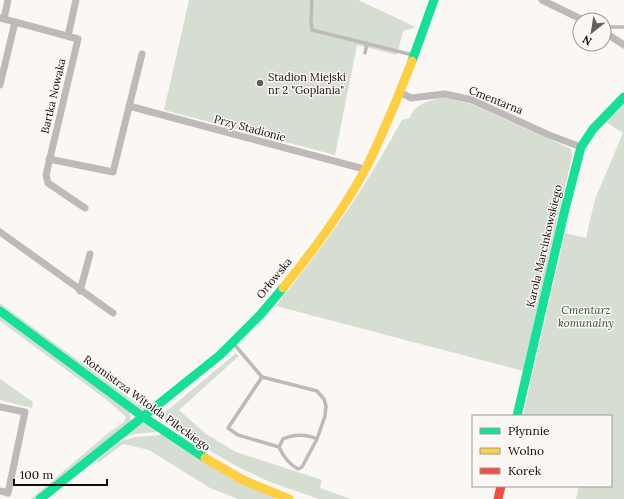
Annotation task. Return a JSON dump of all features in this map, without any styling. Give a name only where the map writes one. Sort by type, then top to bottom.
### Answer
[{"type":"street","points":[[8,0],[2,19],[68,36],[76,0]]},
{"type":"street","name":"Orłowska","points":[[40,499],[233,343],[277,296],[321,238],[364,169],[400,92],[434,0]]},
{"type":"street","points":[[542,0],[572,15]]},
{"type":"street","points":[[0,85],[15,22]]},
{"type":"street","name":"Bartka Nowaka","points":[[68,36],[78,38],[46,175],[48,183],[84,208]]},
{"type":"street","points":[[612,37],[624,45]]},
{"type":"street","points":[[49,159],[113,172],[142,54]]},
{"type":"street","name":"Cmentarna","points":[[400,92],[411,98],[445,94],[472,100],[549,135],[581,147]]},
{"type":"street","name":"Karola Marcinkowskiego","points":[[517,415],[570,188],[581,147],[593,129],[624,97]]},
{"type":"street","name":"Przy Stadionie","points":[[129,106],[364,169]]},
{"type":"street","points":[[0,232],[113,314]]},
{"type":"street","points":[[80,291],[90,254]]},
{"type":"street","name":"Rotmistrza Witolda Pileckiego","points":[[0,311],[202,458],[267,491],[289,499]]},
{"type":"street","points":[[0,407],[25,412],[8,493],[0,491]]},
{"type":"street","points":[[498,499],[501,487]]},
{"type":"lane","points":[[312,0],[312,30],[414,55]]},
{"type":"lane","points":[[612,28],[624,27]]},
{"type":"lane","points":[[365,53],[367,43]]},
{"type":"lane","points":[[233,343],[262,376],[317,391],[324,399],[326,406],[325,416],[317,439],[302,467],[298,468],[293,466],[279,446],[238,435],[228,428],[262,376]]},
{"type":"lane","points":[[279,446],[283,439],[294,436],[310,436],[317,439]]},
{"type":"green space","name":"Stadion Miejski nr 2 \"Goplania\"","points":[[189,0],[358,0],[416,27],[403,31],[397,55],[357,45],[335,155],[164,110]]},
{"type":"green space","points":[[444,98],[473,105],[571,149],[572,156],[523,371],[276,306],[317,253],[348,209],[402,120],[410,118],[412,113],[419,106]]},
{"type":"green space","name":"Cmentarz komunalny","points":[[624,104],[624,499],[576,499],[579,487],[612,487],[612,415],[523,415],[565,233],[586,238],[595,199],[623,133],[606,122]]},
{"type":"green space","points":[[0,303],[143,408],[146,408],[146,410],[142,410],[0,307]]},
{"type":"green space","points":[[0,315],[130,412],[131,421],[36,499],[31,499],[107,434],[124,422],[126,417],[107,400],[0,321]]},
{"type":"green space","points":[[236,353],[239,356],[179,410],[206,434],[236,452],[322,480],[320,488],[351,499],[319,499],[270,482],[238,467],[207,449],[164,418],[162,415]]},
{"type":"green space","points":[[0,379],[33,402],[32,408],[0,400]]},
{"type":"green space","points":[[139,424],[147,424],[157,432],[135,434],[121,439]]},
{"type":"green space","points":[[161,433],[277,499],[238,499],[210,488],[149,450],[123,444],[98,463],[96,461],[121,441],[135,437],[160,435]]},
{"type":"traffic: fast","points":[[412,61],[434,0]]},
{"type":"traffic: fast","points":[[517,415],[565,209],[581,147],[593,129],[624,97]]},
{"type":"traffic: fast","points":[[40,499],[220,355],[261,314],[283,288]]},
{"type":"traffic: fast","points":[[0,311],[142,416],[205,458]]},
{"type":"traffic: slow","points":[[283,288],[348,200],[366,168],[378,142],[412,61]]},
{"type":"traffic: slow","points":[[205,458],[243,480],[289,499]]},
{"type":"traffic: jam","points":[[498,499],[501,487]]},
{"type":"place","name":"Stadion Miejski nr 2 \"Goplania\"","points":[[260,83]]}]
